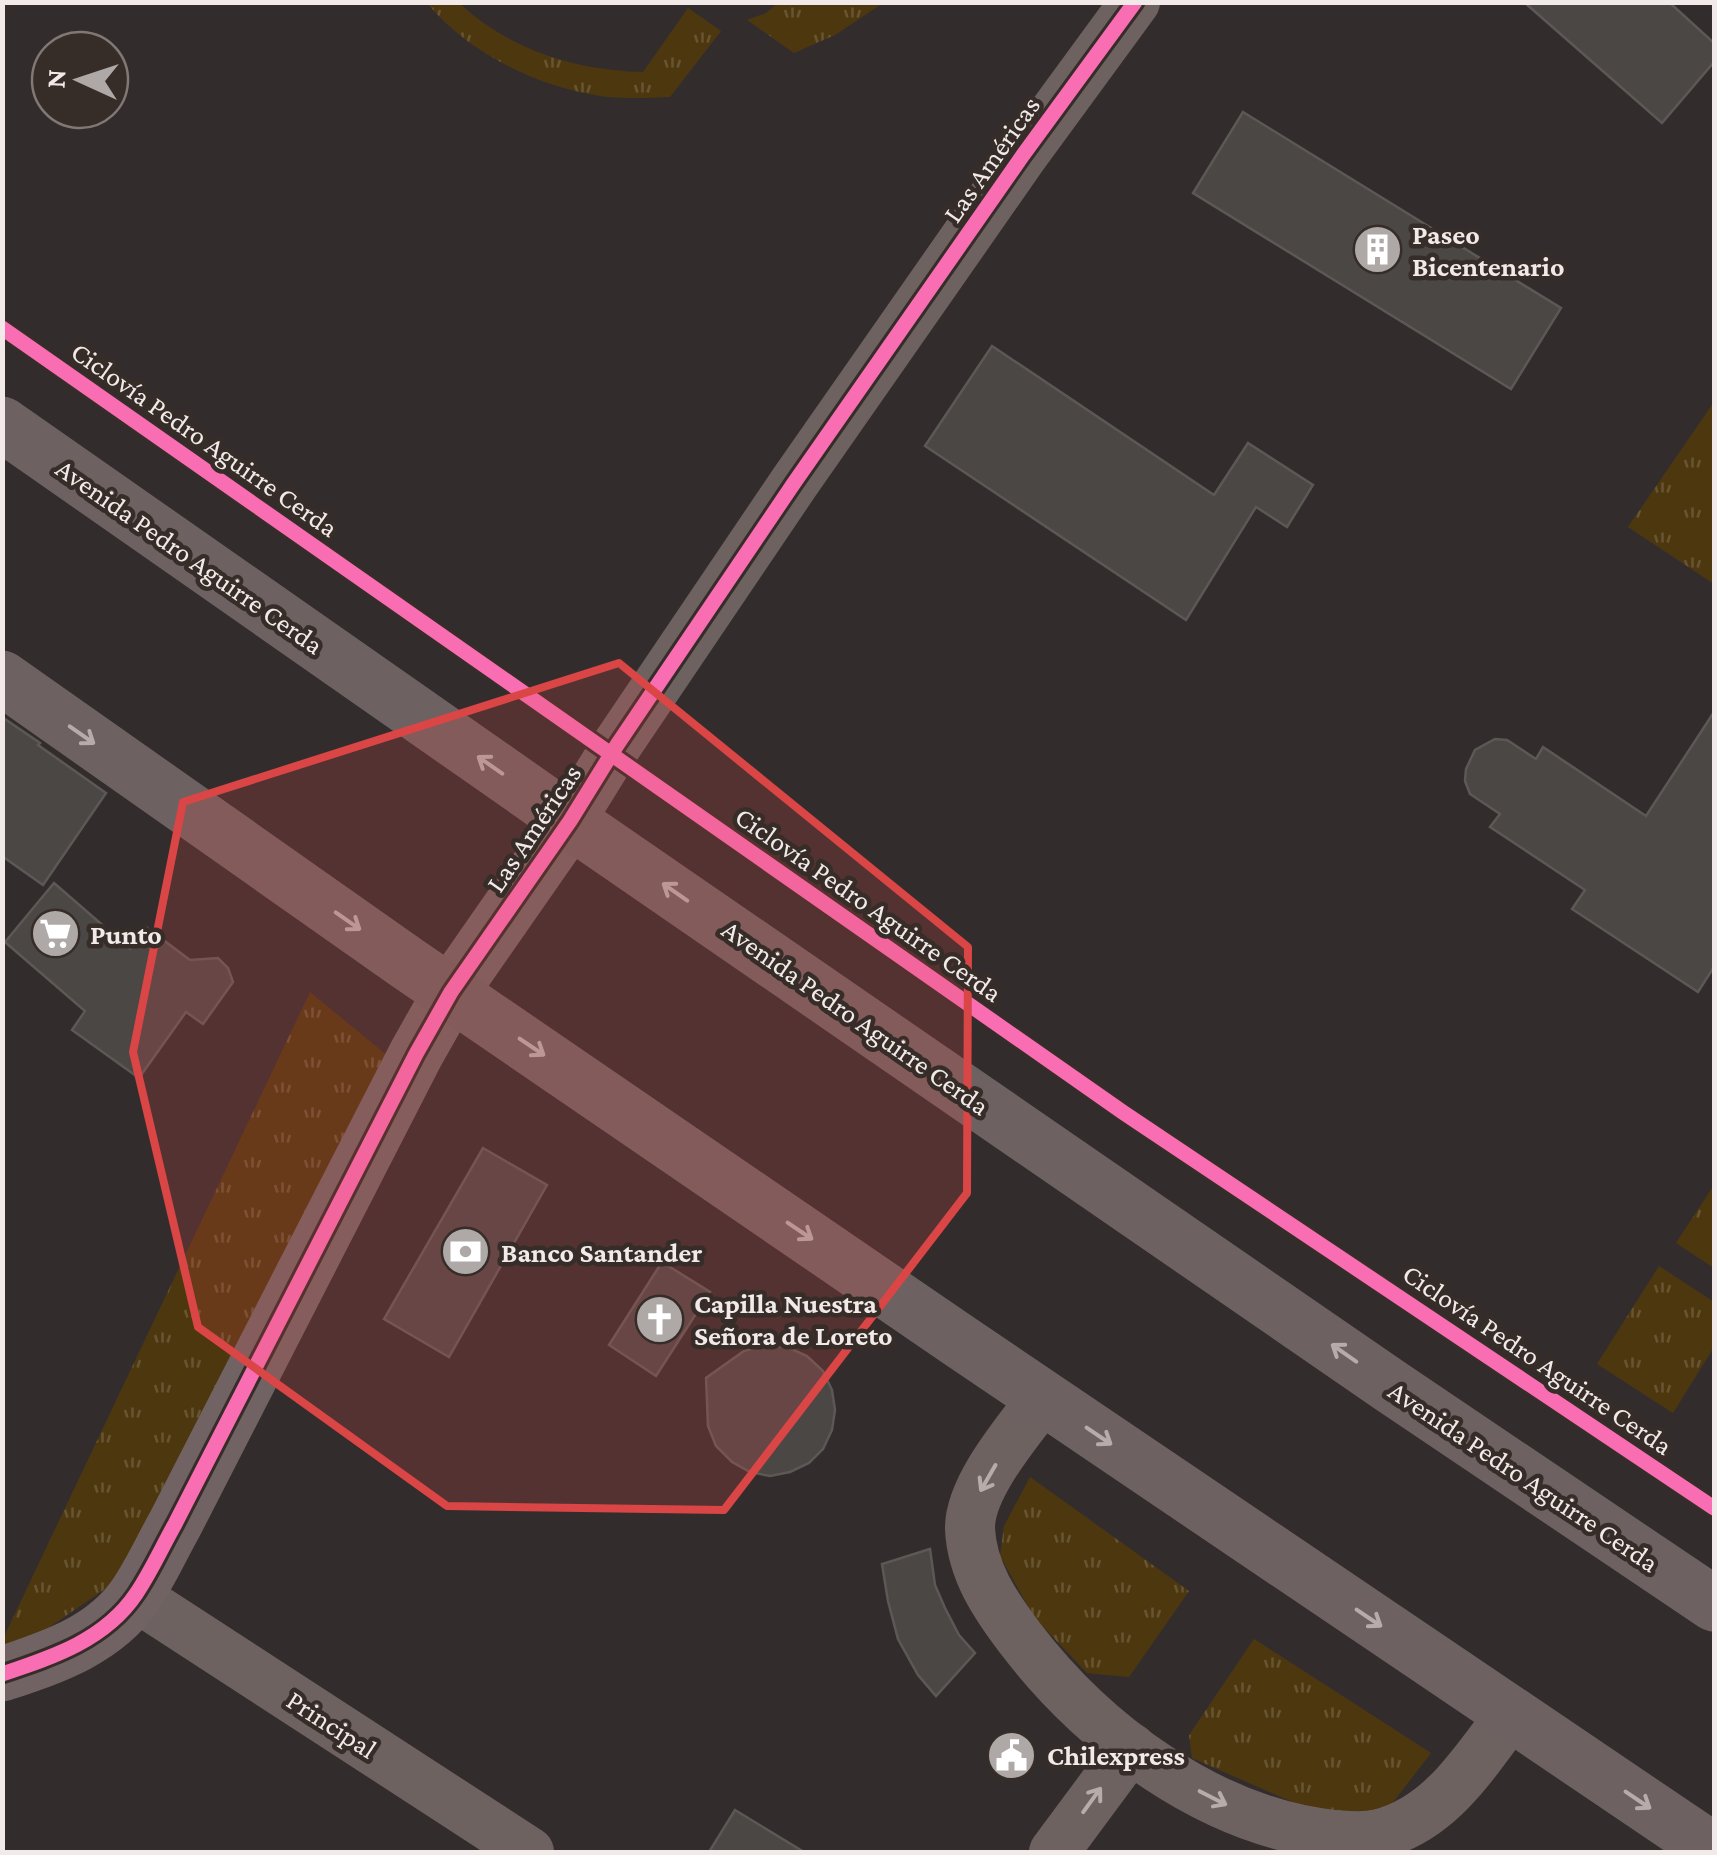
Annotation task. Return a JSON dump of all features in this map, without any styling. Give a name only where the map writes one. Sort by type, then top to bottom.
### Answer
[{"type":"main road","name":"Avenida Pedro Aguirre Cerda","points":[[2,424],[1389,1385],[1714,1604]]},
{"type":"main road","points":[[2,678],[194,815],[1043,1398],[1714,1852]]},
{"type":"street","name":"Las Américas","points":[[2,1674],[67,1651],[90,1638],[135,1596],[451,992],[794,483],[1135,2]]},
{"type":"street","points":[[1043,1398],[980,1490],[970,1526],[974,1558],[982,1582],[1034,1656],[1082,1709],[1131,1748],[1224,1804],[1308,1832],[1361,1837],[1414,1821],[1437,1804],[1511,1714]]},
{"type":"street","name":"Principal","points":[[135,1596],[528,1852]]},
{"type":"street","points":[[1054,1852],[1131,1748]]},
{"type":"highlighted area","points":[[619,663],[968,947],[967,1193],[724,1510],[447,1506],[198,1327],[133,1052],[183,802]]},
{"type":"green space","points":[[778,2],[883,3],[835,35],[794,53],[747,20],[766,13]]},
{"type":"green space","points":[[427,3],[459,3],[521,45],[568,62],[617,70],[643,72],[688,8],[721,31],[670,97],[609,97],[551,84],[505,64],[463,37]]},
{"type":"green space","points":[[1714,402],[1714,584],[1628,527]]},
{"type":"green space","points":[[310,992],[394,1061],[130,1572],[3,1655],[2,1641]]},
{"type":"green space","points":[[1714,1185],[1714,1268],[1676,1243]]},
{"type":"green space","points":[[1659,1266],[1714,1302],[1714,1347],[1673,1413],[1597,1364]]},
{"type":"green space","points":[[1030,1477],[1189,1591],[1129,1677],[1087,1673],[1034,1617],[1000,1556],[1004,1526]]},
{"type":"green space","points":[[1254,1639],[1431,1753],[1387,1810],[1338,1822],[1192,1758],[1189,1735]]},
{"type":"building","points":[[1524,2],[1669,2],[1714,43],[1714,62],[1662,123]]},
{"type":"building","name":"Paseo Bicentenario","points":[[1243,112],[1561,308],[1511,389],[1193,193]]},
{"type":"building","points":[[992,346],[1214,495],[1248,443],[1313,485],[1287,527],[1256,507],[1186,620],[925,446]]},
{"type":"building","points":[[1714,712],[1714,967],[1698,992],[1572,909],[1585,890],[1490,827],[1500,814],[1470,794],[1465,781],[1475,750],[1495,739],[1507,740],[1536,759],[1543,747],[1646,816]]},
{"type":"building","points":[[2,717],[106,793],[43,885],[2,856]]},
{"type":"building","points":[[54,883],[130,949],[146,927],[190,960],[218,958],[228,968],[233,982],[203,1024],[186,1012],[139,1078],[72,1030],[85,1011],[5,942]]},
{"type":"building","name":"Banco Santander","points":[[483,1148],[547,1185],[449,1357],[384,1319]]},
{"type":"building","name":"Capilla Nuestra Señora de Loreto","points":[[662,1262],[710,1292],[656,1376],[609,1345]]},
{"type":"building","points":[[765,1345],[787,1347],[807,1356],[823,1371],[832,1390],[835,1410],[832,1430],[823,1449],[809,1463],[770,1476],[750,1472],[732,1462],[716,1446],[708,1426],[706,1378],[744,1351]]},
{"type":"building","points":[[930,1549],[935,1585],[959,1635],[975,1653],[936,1696],[918,1675],[898,1639],[882,1564]]},
{"type":"building","points":[[735,1810],[804,1852],[709,1852]]},
{"type":"cycle path","points":[[2,1674],[59,1653],[93,1635],[109,1624],[136,1594],[451,992],[570,821],[794,483],[1135,2]]},
{"type":"cycle path","name":"Ciclovía Pedro Aguirre Cerda","points":[[2,328],[1124,1113],[1714,1508]]},
{"type":"place","name":"Paseo Bicentenario","points":[[1377,250]]},
{"type":"place","name":"Punto","points":[[55,934]]},
{"type":"place","name":"Banco Santander","points":[[466,1252]]},
{"type":"place","name":"Capilla Nuestra Señora de Loreto","points":[[659,1319]]},
{"type":"place","name":"Chilexpress","points":[[1012,1755]]}]
